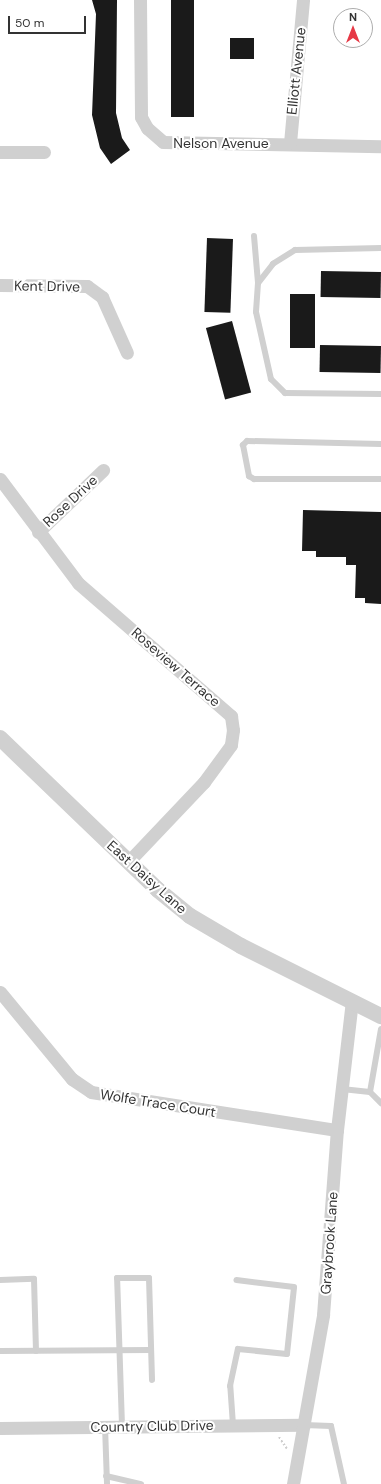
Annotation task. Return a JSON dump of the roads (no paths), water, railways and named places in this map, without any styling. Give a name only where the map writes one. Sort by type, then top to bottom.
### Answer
[{"type":"street","name":"Nelson Avenue","points":[[140,0],[141,117],[155,136],[163,142],[195,145],[290,143],[381,146]]},
{"type":"street","name":"Elliott Avenue","points":[[290,143],[303,0]]},
{"type":"street","points":[[0,152],[44,152]]},
{"type":"street","name":"Kent Drive","points":[[0,285],[86,286],[102,297],[127,353]]},
{"type":"street","name":"Rose Drive","points":[[38,532],[103,470]]},
{"type":"street","name":"Roseview Terrace","points":[[0,479],[38,532],[78,582],[231,716],[230,745],[204,782],[128,862]]},
{"type":"street","name":"East Daisy Lane","points":[[0,738],[173,904],[207,927],[381,1016]]},
{"type":"street","name":"Wolfe Trace Court","points":[[0,992],[72,1079],[91,1092],[336,1130]]},
{"type":"street","name":"Graybrook Lane","points":[[293,1484],[323,1314],[336,1130],[352,1001]]},
{"type":"street","name":"Country Club Drive","points":[[0,1428],[304,1424]]},
{"type":"lane","points":[[254,236],[258,283],[256,312],[271,379],[286,393],[381,394]]},
{"type":"lane","points":[[258,283],[273,264],[296,250],[381,248]]},
{"type":"lane","points":[[381,444],[247,441],[243,445],[249,476],[254,479],[381,479]]},
{"type":"lane","points":[[370,1092],[379,1051],[381,1029]]},
{"type":"lane","points":[[342,1089],[370,1092],[381,1103]]},
{"type":"lane","points":[[122,1426],[117,1278],[149,1278],[152,1380]]},
{"type":"lane","points":[[0,1280],[34,1280],[36,1351]]},
{"type":"lane","points":[[233,1425],[230,1386],[238,1348],[287,1354],[294,1287],[236,1280]]},
{"type":"lane","points":[[0,1351],[151,1350]]},
{"type":"lane","points":[[304,1424],[331,1426],[344,1484]]},
{"type":"lane","points":[[105,1426],[106,1484]]},
{"type":"lane","points":[[106,1476],[141,1484]]}]
